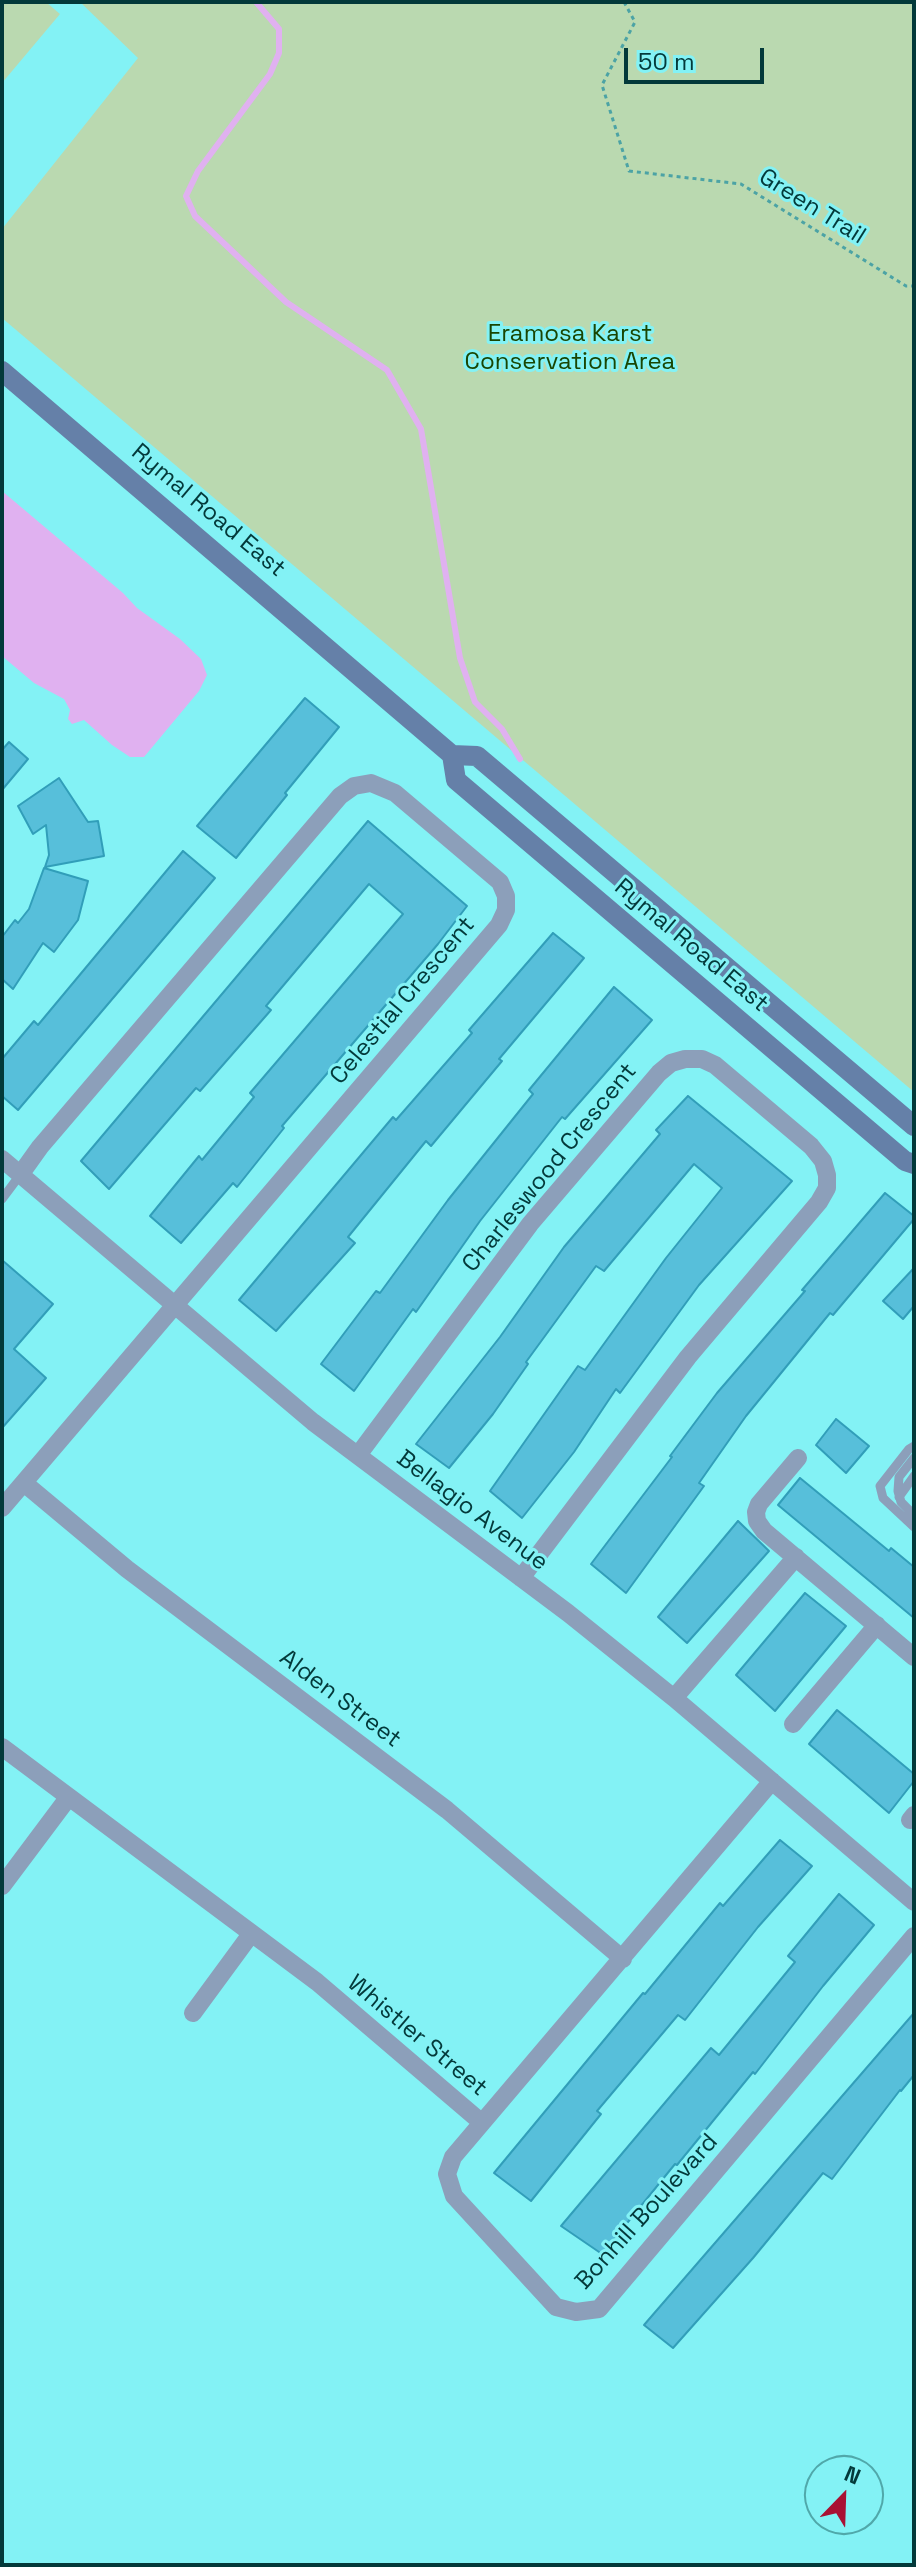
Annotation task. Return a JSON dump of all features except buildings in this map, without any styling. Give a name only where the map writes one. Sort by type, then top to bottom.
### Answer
[{"type":"main road","name":"Rymal Road East","points":[[2,371],[452,755],[477,756],[914,1126]]},
{"type":"main road","name":"Rymal Road East","points":[[452,755],[456,780],[893,1151],[914,1164]]},
{"type":"street","name":"Celestial Crescent","points":[[20,1175],[40,1147],[340,796],[354,786],[371,783],[395,793],[500,882],[506,896],[506,910],[499,925],[176,1306]]},
{"type":"street","name":"Charleswood Crescent","points":[[358,1455],[530,1224],[659,1073],[671,1063],[685,1059],[702,1059],[715,1065],[811,1146],[823,1161],[827,1188],[819,1202],[688,1357],[521,1578]]},
{"type":"street","name":"Bellagio Avenue","points":[[2,1159],[313,1422],[568,1613],[674,1698],[914,1902]]},
{"type":"street","points":[[2,1508],[176,1306]]},
{"type":"street","points":[[798,1458],[759,1504],[757,1521],[764,1531],[914,1657]]},
{"type":"street","name":"Alden Street","points":[[24,1483],[127,1569],[447,1810],[623,1959]]},
{"type":"street","points":[[674,1698],[796,1557]]},
{"type":"street","points":[[793,1724],[877,1625]]},
{"type":"street","name":"Whistler Street","points":[[2,1747],[317,1982],[481,2122],[772,1781]]},
{"type":"street","points":[[2,1886],[68,1798]]},
{"type":"street","points":[[193,2013],[251,1934]]},
{"type":"street","name":"Bonhill Boulevard","points":[[481,2122],[453,2157],[447,2174],[454,2196],[556,2307],[576,2312],[599,2309],[914,1936]]},
{"type":"lane","points":[[2,1199],[20,1175]]},
{"type":"lane","points":[[914,1446],[880,1486],[883,1498],[914,1527]]},
{"type":"lane","points":[[914,1458],[899,1477],[899,1497],[914,1515]]},
{"type":"lane","points":[[899,1497],[914,1476]]},
{"type":"path","name":"Green Trail","points":[[624,2],[635,22],[602,85],[629,171],[741,184],[906,286],[914,286]]},
{"type":"green space","points":[[2,2],[46,2],[60,14],[2,83]]},
{"type":"green space","name":"Eramosa Karst Conservation Area","points":[[80,2],[914,2],[914,1092],[2,318],[2,229],[138,58]]},
{"type":"shaded area","points":[[2,491],[201,659],[207,675],[199,691],[144,757],[130,757],[84,720],[72,724],[64,699],[34,683],[2,656]]},
{"type":"waterway","points":[[256,2],[279,29],[279,53],[270,74],[198,171],[186,196],[195,216],[286,302],[387,370],[421,429],[460,658],[475,702],[502,729],[520,759]]}]
